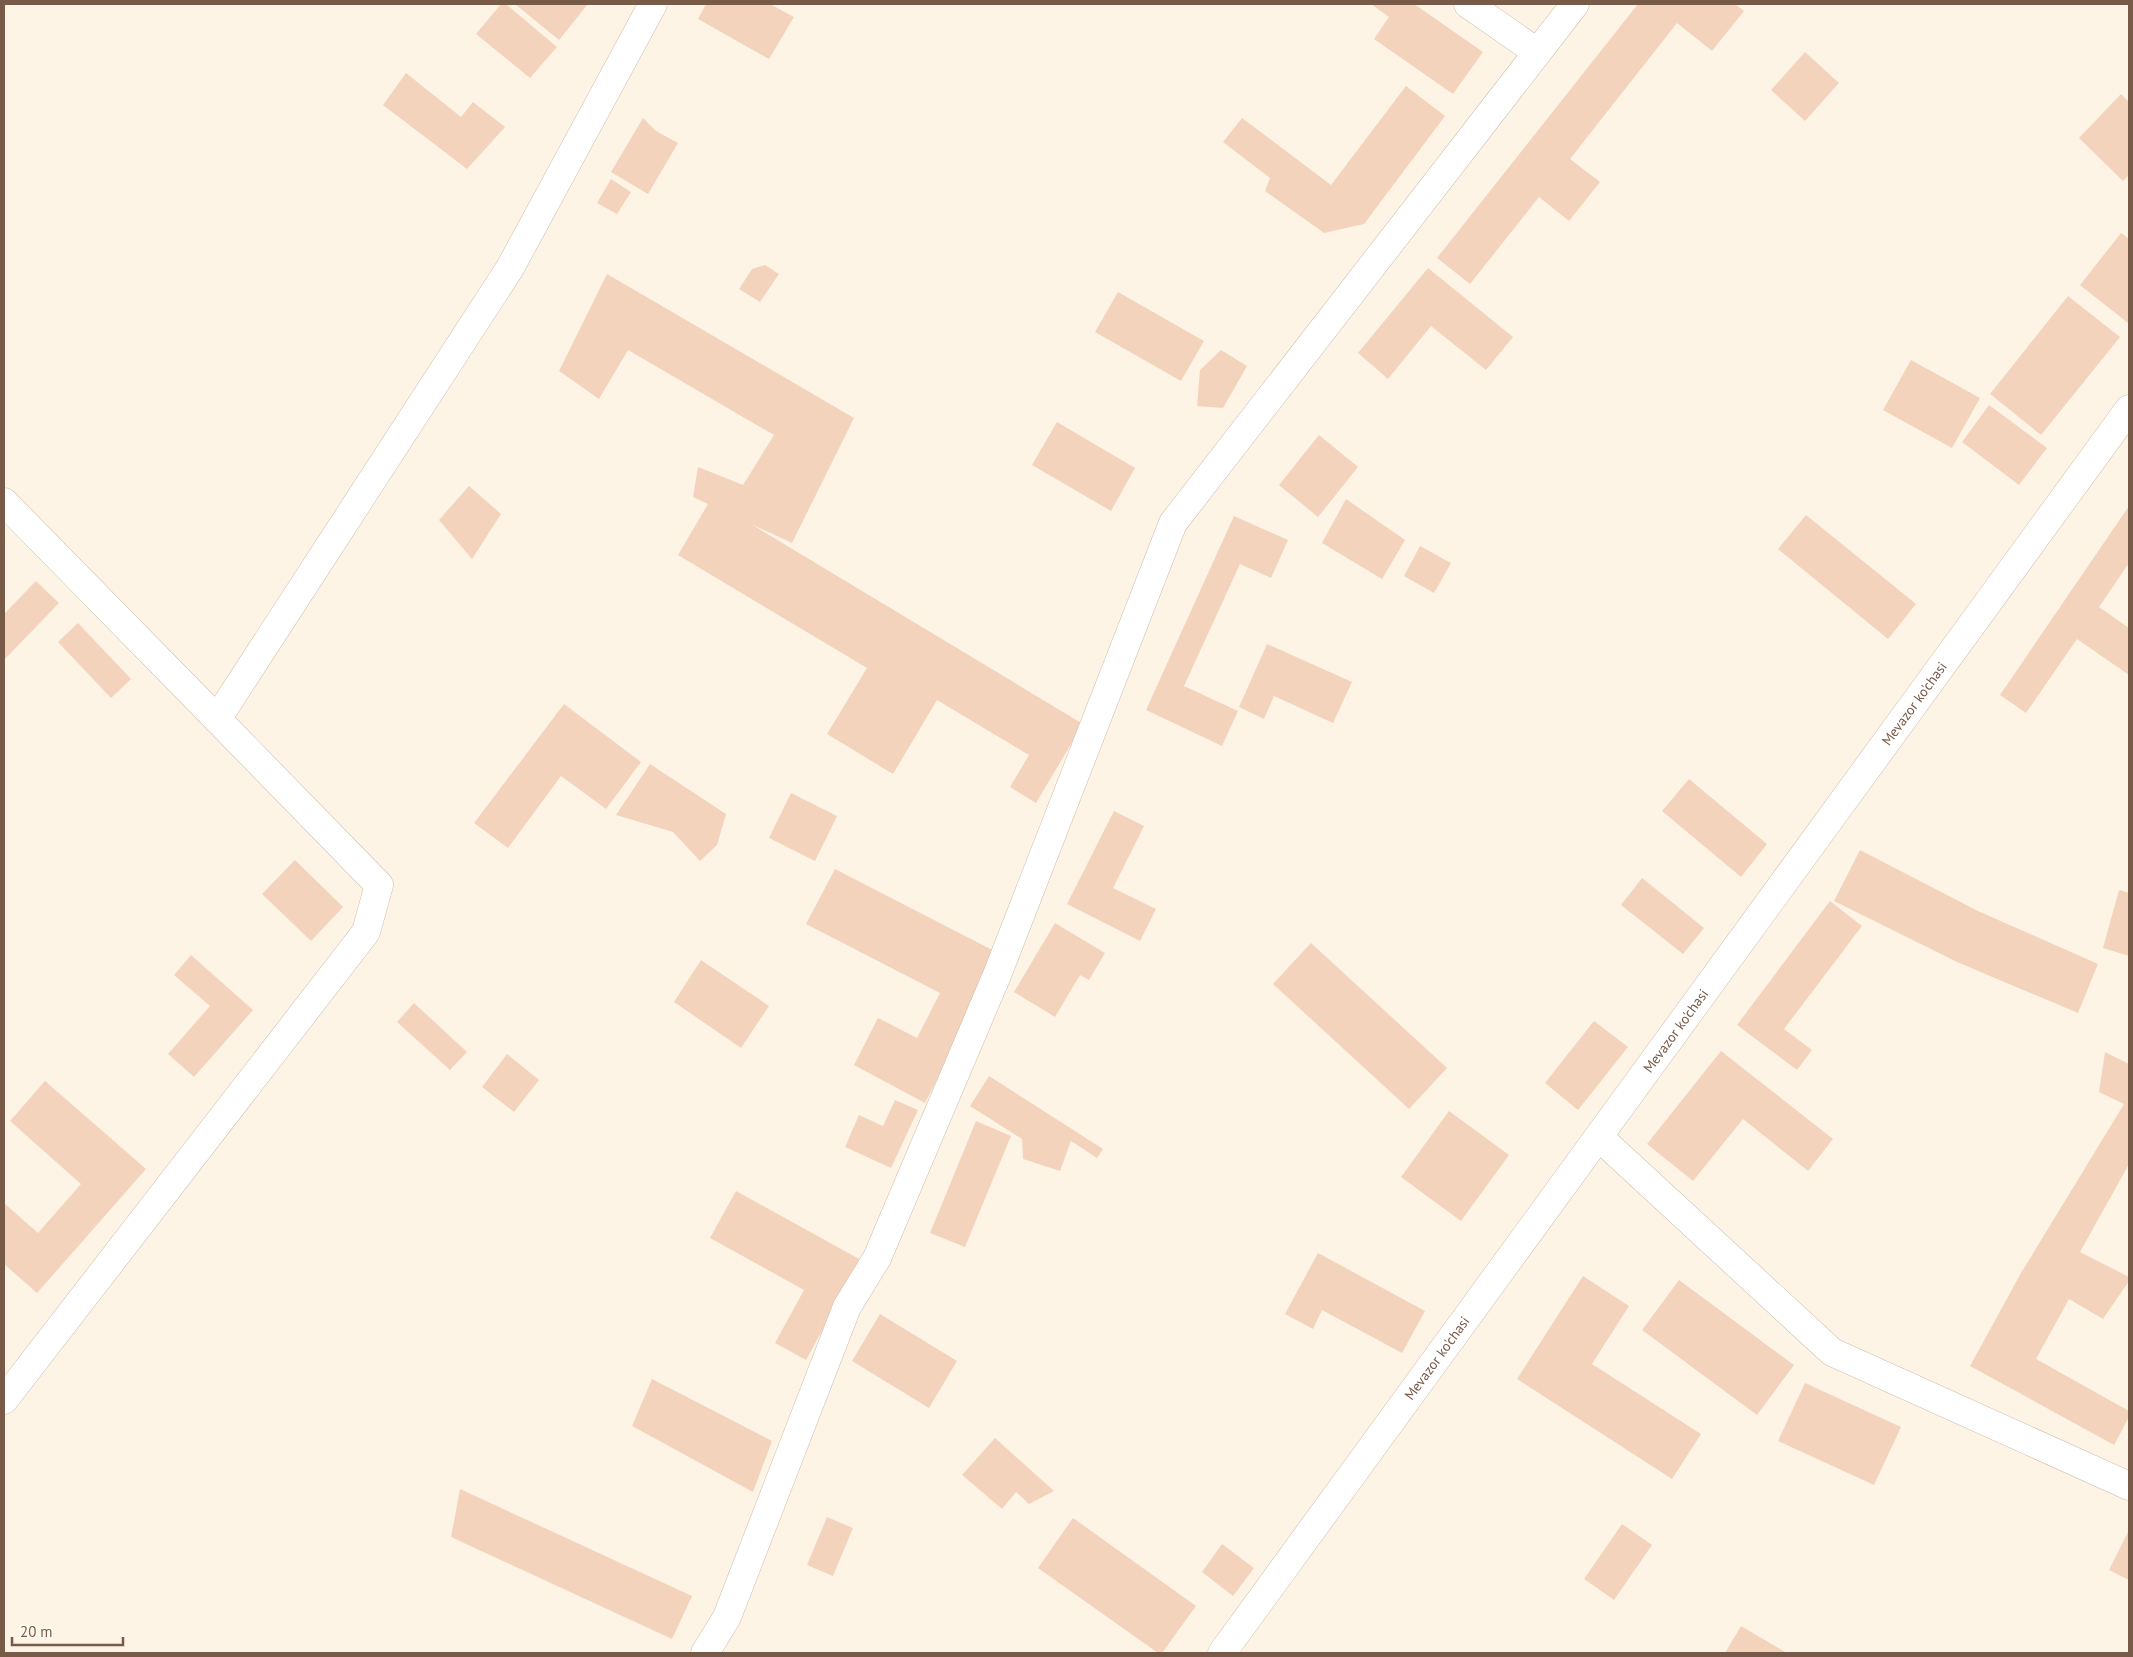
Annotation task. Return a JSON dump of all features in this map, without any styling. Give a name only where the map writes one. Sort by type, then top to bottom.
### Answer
[{"type":"street","points":[[217,719],[510,268],[653,4]]},
{"type":"street","points":[[1468,4],[1537,52]]},
{"type":"street","points":[[705,1653],[727,1617],[847,1307],[877,1258],[998,974],[1174,523],[1575,4]]},
{"type":"street","name":"Mevazor ko'chasi","points":[[1222,1653],[2129,410]]},
{"type":"street","points":[[4,502],[379,885],[366,932],[4,1400]]},
{"type":"street","points":[[1599,1137],[1832,1352],[2129,1486]]},
{"type":"building","points":[[501,4],[506,4],[557,47],[530,78],[476,34]]},
{"type":"building","points":[[515,4],[588,4],[559,40]]},
{"type":"building","points":[[706,4],[770,4],[794,17],[769,59],[698,19]]},
{"type":"building","points":[[1371,4],[1414,4],[1483,52],[1453,94],[1374,39],[1389,17]]},
{"type":"building","points":[[1638,4],[1735,4],[1744,11],[1712,51],[1677,23],[1570,159],[1600,182],[1569,221],[1539,197],[1470,284],[1437,258]]},
{"type":"building","points":[[1805,52],[1839,83],[1805,121],[1771,90]]},
{"type":"building","points":[[406,73],[461,117],[473,102],[505,127],[467,169],[383,105]]},
{"type":"building","points":[[1406,86],[1445,116],[1364,224],[1324,233],[1265,191],[1270,178],[1223,142],[1242,118],[1331,185]]},
{"type":"building","points":[[2121,94],[2129,102],[2129,175],[2123,181],[2079,138]]},
{"type":"building","points":[[643,118],[656,131],[678,143],[648,194],[611,172]]},
{"type":"building","points":[[611,179],[631,192],[617,214],[597,203]]},
{"type":"building","points":[[2121,233],[2129,239],[2128,323],[2080,285]]},
{"type":"building","points":[[765,265],[779,274],[760,302],[739,289],[752,269]]},
{"type":"building","points":[[1428,268],[1513,337],[1486,370],[1431,326],[1388,379],[1358,353]]},
{"type":"building","points":[[607,274],[854,418],[792,543],[751,524],[1083,724],[1036,803],[1010,787],[1029,755],[937,700],[893,774],[827,734],[867,668],[678,555],[708,504],[693,497],[698,467],[743,485],[774,435],[628,350],[599,399],[559,371]]},
{"type":"building","points":[[1118,292],[1204,341],[1181,381],[1095,332]]},
{"type":"building","points":[[2068,296],[2120,337],[2041,435],[1990,394]]},
{"type":"building","points":[[1221,350],[1247,366],[1223,408],[1197,406],[1200,370]]},
{"type":"building","points":[[1911,360],[1980,398],[1952,448],[1883,410]]},
{"type":"building","points":[[1989,405],[2047,448],[2019,485],[1962,442]]},
{"type":"building","points":[[1057,422],[1135,468],[1111,511],[1032,465]]},
{"type":"building","points":[[1319,435],[1358,467],[1318,517],[1279,485]]},
{"type":"building","points":[[469,486],[501,514],[472,559],[439,520]]},
{"type":"building","points":[[1346,499],[1405,540],[1382,579],[1322,543]]},
{"type":"building","points":[[2129,506],[2129,563],[2099,607],[2129,628],[2129,675],[2077,639],[2026,713],[2000,695]]},
{"type":"building","points":[[1806,515],[1916,604],[1888,639],[1778,549]]},
{"type":"building","points":[[1234,516],[1288,540],[1271,578],[1240,564],[1184,686],[1238,711],[1222,746],[1146,710]]},
{"type":"building","points":[[1420,546],[1451,563],[1434,593],[1404,576]]},
{"type":"building","points":[[36,581],[59,603],[4,660],[4,614]]},
{"type":"building","points":[[78,623],[131,679],[111,698],[58,642]]},
{"type":"building","points":[[1267,644],[1352,682],[1333,723],[1274,696],[1264,719],[1239,707]]},
{"type":"building","points":[[564,704],[641,762],[606,809],[561,776],[508,848],[474,823]]},
{"type":"building","points":[[650,764],[726,814],[717,845],[700,861],[673,832],[616,815]]},
{"type":"building","points":[[1689,779],[1767,844],[1741,877],[1662,811]]},
{"type":"building","points":[[791,793],[837,816],[815,861],[769,838]]},
{"type":"building","points":[[1114,811],[1144,826],[1113,888],[1156,909],[1140,941],[1067,904]]},
{"type":"building","points":[[1860,850],[1978,911],[2098,964],[2078,1013],[1957,962],[1834,901]]},
{"type":"building","points":[[295,860],[343,907],[311,941],[262,894]]},
{"type":"building","points":[[835,869],[1002,955],[925,1103],[854,1065],[878,1018],[917,1038],[940,993],[806,924]]},
{"type":"building","points":[[1642,878],[1704,928],[1683,954],[1621,905]]},
{"type":"building","points":[[2119,890],[2129,893],[2129,956],[2103,948]]},
{"type":"building","points":[[1830,901],[1862,926],[1784,1029],[1812,1050],[1797,1070],[1737,1025]]},
{"type":"building","points":[[1055,923],[1105,953],[1089,980],[1080,975],[1055,1017],[1014,992]]},
{"type":"building","points":[[1311,943],[1447,1068],[1409,1109],[1273,984]]},
{"type":"building","points":[[191,955],[253,1010],[194,1077],[168,1054],[210,1006],[174,975]]},
{"type":"building","points":[[701,960],[769,1006],[741,1048],[674,1002]]},
{"type":"building","points":[[414,1003],[467,1052],[450,1070],[397,1022]]},
{"type":"building","points":[[1594,1021],[1628,1047],[1578,1110],[1545,1083]]},
{"type":"building","points":[[1721,1051],[1833,1139],[1808,1171],[1743,1119],[1693,1181],[1647,1144]]},
{"type":"building","points":[[2105,1052],[2129,1064],[2129,1164],[2080,1252],[2129,1277],[2129,1281],[2103,1319],[2069,1299],[2036,1359],[2129,1411],[2129,1417],[2114,1445],[1970,1366],[2021,1273],[2124,1104],[2099,1092]]},
{"type":"building","points":[[507,1054],[539,1080],[514,1112],[482,1087]]},
{"type":"building","points":[[989,1076],[1103,1149],[1097,1158],[1071,1141],[1060,1171],[1023,1159],[1022,1139],[970,1106]]},
{"type":"building","points":[[45,1081],[146,1169],[37,1293],[4,1264],[4,1203],[38,1233],[81,1184],[10,1121]]},
{"type":"building","points":[[895,1100],[918,1110],[891,1168],[845,1147],[859,1115],[883,1126]]},
{"type":"building","points":[[1449,1111],[1509,1155],[1461,1221],[1401,1177]]},
{"type":"building","points":[[976,1121],[1011,1136],[965,1247],[930,1233]]},
{"type":"building","points":[[736,1191],[861,1260],[806,1360],[775,1343],[804,1290],[710,1238]]},
{"type":"building","points":[[1318,1253],[1425,1311],[1402,1353],[1322,1310],[1313,1329],[1285,1314]]},
{"type":"building","points":[[1583,1276],[1629,1306],[1592,1364],[1701,1434],[1672,1479],[1517,1379]]},
{"type":"building","points":[[1679,1280],[1794,1365],[1757,1415],[1642,1330]]},
{"type":"building","points":[[880,1314],[957,1361],[929,1408],[852,1361]]},
{"type":"building","points":[[652,1379],[772,1441],[753,1492],[632,1426]]},
{"type":"building","points":[[1805,1383],[1901,1427],[1874,1485],[1778,1441]]},
{"type":"building","points":[[995,1438],[1054,1491],[1029,1504],[1016,1492],[1002,1509],[962,1475]]},
{"type":"building","points":[[460,1489],[692,1596],[672,1639],[451,1537]]},
{"type":"building","points":[[827,1517],[853,1528],[833,1576],[807,1565]]},
{"type":"building","points":[[1073,1518],[1196,1606],[1162,1653],[1158,1653],[1038,1568]]},
{"type":"building","points":[[1622,1524],[1652,1545],[1614,1600],[1584,1579]]},
{"type":"building","points":[[2129,1530],[2129,1580],[2109,1570]]},
{"type":"building","points":[[1222,1544],[1254,1568],[1233,1596],[1202,1572]]},
{"type":"building","points":[[1741,1626],[1787,1653],[1725,1653]]}]
